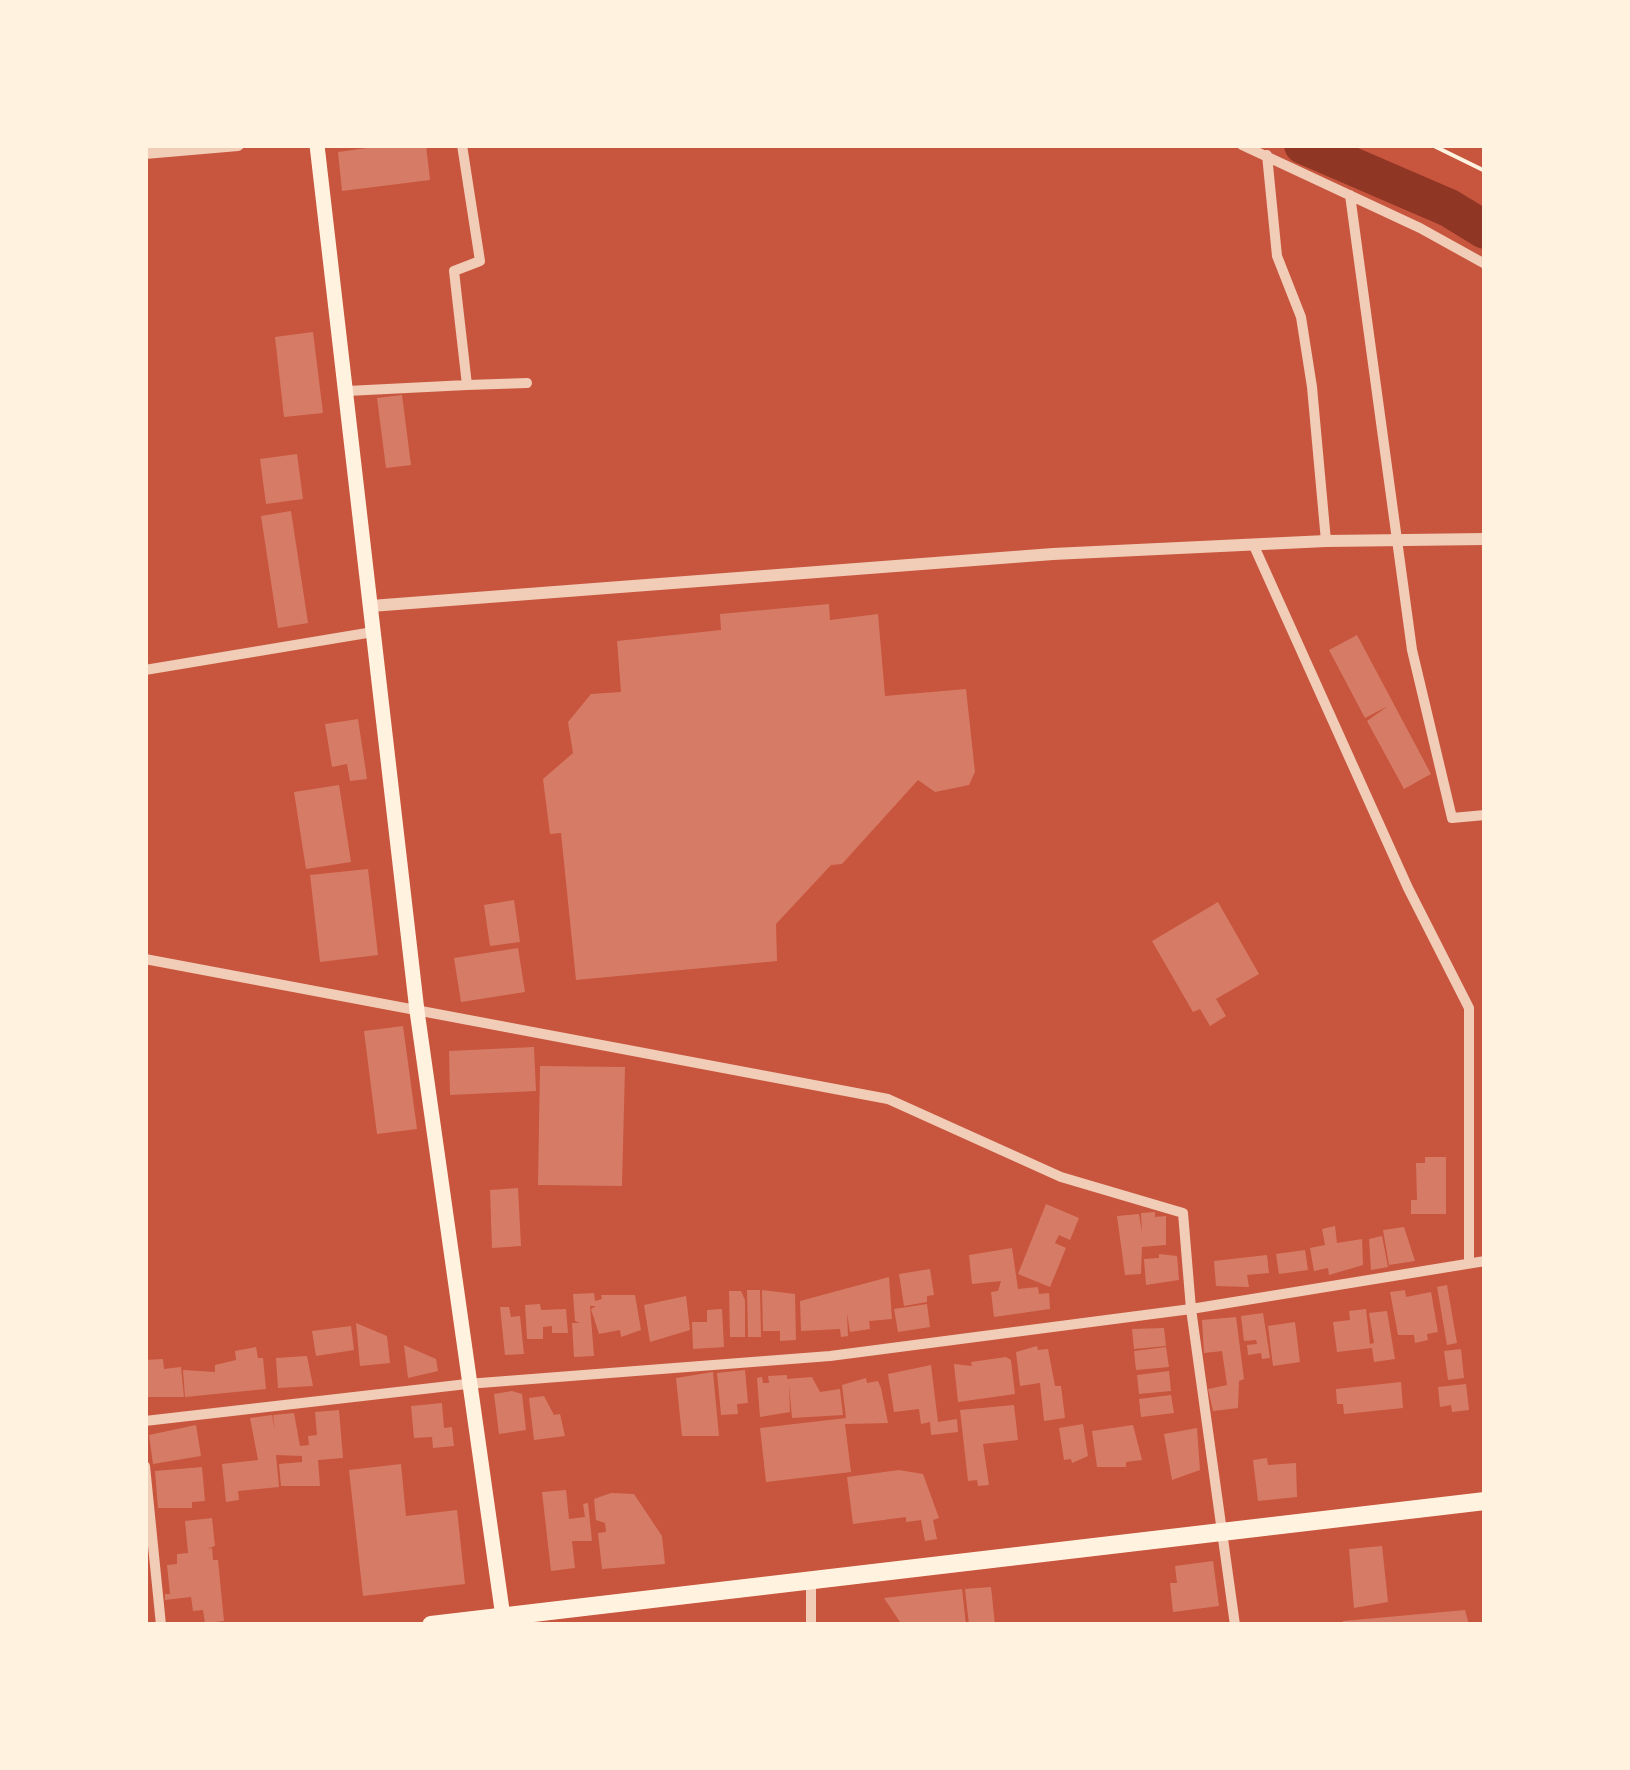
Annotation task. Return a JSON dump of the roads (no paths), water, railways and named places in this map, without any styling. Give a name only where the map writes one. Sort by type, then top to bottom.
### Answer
[{"type":"highway","points":[[431,1625],[1485,1501]]},
{"type":"main road","points":[[317,145],[417,1011],[503,1617]]},
{"type":"street","points":[[145,153],[238,145]]},
{"type":"street","points":[[462,145],[480,260],[454,271],[466,384]]},
{"type":"street","points":[[1242,145],[1485,264]]},
{"type":"street","points":[[1267,155],[1277,256],[1302,317],[1326,540]]},
{"type":"street","points":[[1350,195],[1412,650],[1452,818],[1485,814]]},
{"type":"street","points":[[347,391],[527,383]]},
{"type":"street","points":[[371,606],[1053,554],[1326,540],[1485,539]]},
{"type":"street","points":[[1254,546],[1408,888],[1469,1008],[1469,1263]]},
{"type":"street","points":[[145,670],[374,632]]},
{"type":"street","points":[[145,958],[888,1098],[1061,1177],[1183,1213],[1191,1310],[1234,1625]]},
{"type":"street","points":[[145,1421],[467,1384],[830,1356],[1191,1310],[1485,1261]]},
{"type":"street","points":[[145,1466],[162,1625]]},
{"type":"street","points":[[811,1578],[811,1625]]},
{"type":"waterway","points":[[1303,145],[1449,208],[1485,230]]}]
